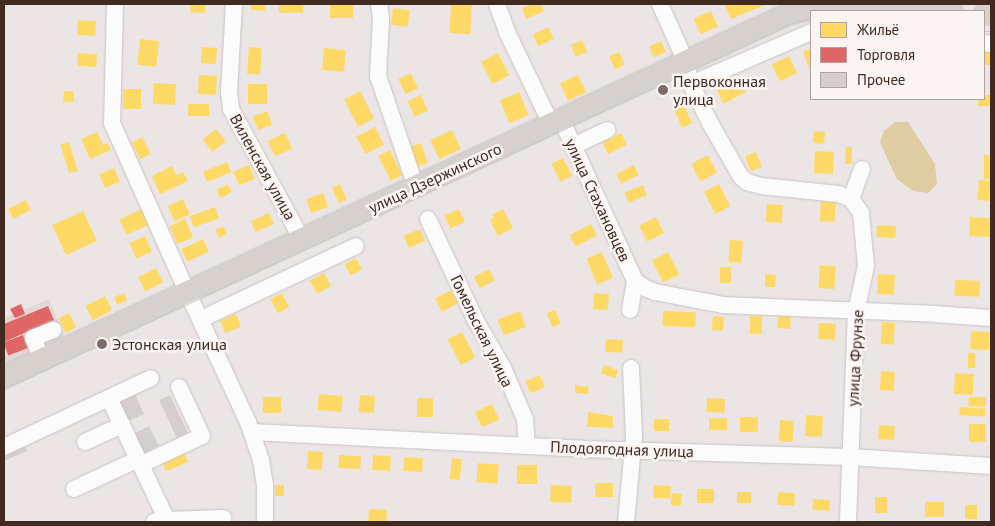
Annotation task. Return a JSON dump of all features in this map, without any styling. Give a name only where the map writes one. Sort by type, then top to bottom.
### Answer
[{"type":"main road","name":"улица Дзержинского","points":[[4,376],[188,293],[685,60],[796,11],[821,7],[932,10]]},
{"type":"street","points":[[115,4],[112,124],[252,432],[261,460],[265,485],[265,522]]},
{"type":"street","name":"Виленская улица","points":[[234,4],[229,92],[231,110],[258,154],[302,240]]},
{"type":"street","points":[[379,4],[381,19],[378,76],[416,187]]},
{"type":"street","name":"улица Стахановцев","points":[[498,4],[507,32],[556,121],[573,146],[636,280]]},
{"type":"street","points":[[660,4],[685,60],[691,84],[736,171],[747,182],[761,186],[826,191],[851,199],[862,169]]},
{"type":"street","points":[[691,84],[810,32]]},
{"type":"street","points":[[573,146],[608,130]]},
{"type":"street","name":"улица Фрунзе","points":[[848,522],[856,312],[866,266],[861,213],[851,199]]},
{"type":"street","name":"Гомельская улица","points":[[428,219],[476,321],[503,368],[525,419],[527,445]]},
{"type":"street","points":[[201,319],[356,246]]},
{"type":"street","points":[[630,310],[636,280]]},
{"type":"street","points":[[636,280],[645,288],[656,292],[723,305],[991,318]]},
{"type":"street","points":[[42,359],[33,338],[52,330]]},
{"type":"street","points":[[626,522],[633,449],[631,368]]},
{"type":"street","points":[[4,447],[151,378]]},
{"type":"street","points":[[74,489],[202,436],[179,387]]},
{"type":"street","points":[[109,398],[139,462],[160,521],[222,518],[223,522]]},
{"type":"street","points":[[85,442],[122,425]]},
{"type":"street","name":"Плодоягодная улица","points":[[252,432],[849,457],[991,466]]},
{"type":"shaded area","points":[[895,122],[908,122],[935,164],[937,184],[928,193],[913,191],[897,179],[888,160],[880,142],[884,131]]},
{"type":"shaded area","points":[[49,299],[65,338],[8,364],[4,362],[4,318]]},
{"type":"building: Жильё","points":[[191,4],[205,4],[205,13],[190,12]]},
{"type":"building: Жильё","points":[[251,4],[265,4],[265,11],[251,10]]},
{"type":"building: Жильё","points":[[279,4],[303,4],[303,13],[279,13]]},
{"type":"building: Жильё","points":[[330,4],[353,4],[353,18],[330,18]]},
{"type":"building: Жильё","points":[[451,4],[472,5],[470,34],[449,33]]},
{"type":"building: Жильё","points":[[532,4],[541,4],[544,11],[526,19],[522,8]]},
{"type":"building: Жильё","points":[[724,4],[767,4],[731,19]]},
{"type":"building: Жильё","points":[[393,8],[410,10],[408,27],[391,25]]},
{"type":"building: Жильё","points":[[711,11],[718,27],[701,34],[694,19]]},
{"type":"building: Жильё","points":[[78,20],[96,21],[95,36],[77,35]]},
{"type":"building: Жильё","points":[[548,27],[554,39],[539,46],[533,35]]},
{"type":"building: Жильё","points":[[140,39],[159,41],[156,67],[137,65]]},
{"type":"building: Жильё","points":[[582,40],[587,52],[576,57],[571,45]]},
{"type":"building: Жильё","points":[[661,41],[666,52],[654,57],[649,46]]},
{"type":"building: Жильё","points":[[202,47],[217,48],[216,64],[201,63]]},
{"type":"building: Жильё","points":[[249,47],[262,48],[260,75],[247,74]]},
{"type":"building: Жильё","points":[[324,48],[346,50],[344,72],[322,70]]},
{"type":"building: Жильё","points":[[810,48],[810,70],[803,52]]},
{"type":"building: Жильё","points":[[985,51],[991,51],[991,65],[985,65]]},
{"type":"building: Жильё","points":[[619,52],[625,65],[615,69],[609,57]]},
{"type":"building: Жильё","points":[[78,53],[97,54],[96,67],[77,66]]},
{"type":"building: Жильё","points":[[498,53],[509,75],[492,84],[481,62]]},
{"type":"building: Жильё","points":[[789,56],[797,73],[780,81],[772,64]]},
{"type":"building: Жильё","points":[[411,73],[418,88],[405,94],[398,79]]},
{"type":"building: Жильё","points":[[199,75],[217,76],[216,95],[198,94]]},
{"type":"building: Жильё","points":[[578,75],[586,92],[568,101],[560,83]]},
{"type":"building: Жильё","points":[[738,77],[746,92],[724,104],[716,89]]},
{"type":"building: Жильё","points":[[154,83],[176,84],[175,105],[153,104]]},
{"type":"building: Жильё","points":[[248,84],[267,84],[267,104],[248,104]]},
{"type":"building: Жильё","points":[[123,89],[141,89],[141,109],[123,109]]},
{"type":"building: Жильё","points":[[64,91],[74,92],[74,102],[63,102]]},
{"type":"building: Жильё","points":[[360,91],[374,119],[358,127],[344,99]]},
{"type":"building: Жильё","points":[[519,92],[529,115],[509,123],[500,100]]},
{"type":"building: Жильё","points":[[421,95],[428,110],[415,117],[407,101]]},
{"type":"building: Жильё","points":[[985,95],[991,95],[991,106],[978,106],[979,100],[985,100]]},
{"type":"building: Жильё","points":[[188,104],[209,104],[209,116],[188,116]]},
{"type":"building: Жильё","points":[[684,105],[692,123],[682,128],[674,109]]},
{"type":"building: Жильё","points":[[267,111],[272,125],[258,130],[253,116]]},
{"type":"building: Жильё","points":[[375,127],[384,145],[365,154],[356,137]]},
{"type":"building: Жильё","points":[[216,129],[226,142],[212,152],[203,139]]},
{"type":"building: Жильё","points":[[452,130],[461,149],[439,159],[430,140]]},
{"type":"building: Жильё","points":[[814,131],[825,132],[824,144],[813,143]]},
{"type":"building: Жильё","points":[[97,132],[103,145],[107,142],[111,150],[90,159],[81,139]]},
{"type":"building: Жильё","points":[[285,133],[292,148],[275,156],[268,141]]},
{"type":"building: Жильё","points":[[621,133],[627,145],[608,154],[602,143]]},
{"type":"building: Жильё","points":[[142,137],[151,154],[140,159],[131,143]]},
{"type":"building: Жильё","points":[[69,142],[78,171],[69,173],[60,145]]},
{"type":"building: Жильё","points":[[421,143],[428,163],[415,167],[408,148]]},
{"type":"building: Жильё","points":[[846,147],[852,147],[852,164],[845,164]]},
{"type":"building: Жильё","points":[[390,150],[402,175],[391,181],[378,156]]},
{"type":"building: Жильё","points":[[815,151],[834,152],[833,174],[814,173]]},
{"type":"building: Жильё","points":[[756,152],[762,167],[751,171],[745,156]]},
{"type":"building: Жильё","points":[[708,155],[717,173],[700,181],[691,164]]},
{"type":"building: Жильё","points":[[984,155],[991,155],[991,179],[984,179]]},
{"type":"building: Жильё","points":[[563,158],[572,176],[560,182],[551,164]]},
{"type":"building: Жильё","points":[[227,162],[231,172],[207,182],[203,172]]},
{"type":"building: Жильё","points":[[249,165],[255,179],[239,185],[233,172]]},
{"type":"building: Жильё","points":[[634,165],[639,175],[621,184],[616,174]]},
{"type":"building: Жильё","points":[[172,166],[176,175],[183,172],[188,181],[160,194],[152,176]]},
{"type":"building: Жильё","points":[[114,168],[120,182],[105,188],[99,174]]},
{"type":"building: Жильё","points":[[979,180],[991,181],[989,201],[977,200]]},
{"type":"building: Жильё","points":[[228,184],[232,192],[221,198],[216,190]]},
{"type":"building: Жильё","points":[[340,184],[347,199],[339,203],[332,188]]},
{"type":"building: Жильё","points":[[719,184],[730,206],[715,214],[704,192]]},
{"type":"building: Жильё","points":[[643,185],[647,195],[629,203],[624,192]]},
{"type":"building: Жильё","points":[[323,193],[328,207],[311,213],[306,199]]},
{"type":"building: Жильё","points":[[183,199],[190,215],[174,221],[167,206]]},
{"type":"building: Жильё","points":[[26,200],[31,210],[13,219],[8,209]]},
{"type":"building: Жильё","points":[[821,201],[836,202],[835,222],[820,221]]},
{"type":"building: Жильё","points":[[767,204],[783,205],[782,223],[766,222]]},
{"type":"building: Жильё","points":[[215,207],[219,218],[194,228],[190,216]]},
{"type":"building: Жильё","points":[[144,208],[151,223],[127,235],[120,219]]},
{"type":"building: Жильё","points":[[459,209],[465,222],[450,228],[444,216]]},
{"type":"building: Жильё","points":[[503,209],[513,228],[498,236],[490,220],[494,218],[492,214]]},
{"type":"building: Жильё","points":[[83,211],[97,241],[66,255],[52,225]]},
{"type":"building: Жильё","points":[[269,213],[274,224],[256,232],[251,221]]},
{"type":"building: Жильё","points":[[656,217],[664,233],[647,242],[639,226]]},
{"type":"building: Жильё","points":[[970,217],[991,218],[990,237],[969,236]]},
{"type":"building: Жильё","points":[[185,219],[193,237],[178,244],[169,226]]},
{"type":"building: Жильё","points":[[591,224],[597,236],[576,246],[570,235]]},
{"type":"building: Жильё","points":[[877,225],[896,226],[895,238],[876,237]]},
{"type":"building: Жильё","points":[[223,226],[227,234],[219,238],[215,230]]},
{"type":"building: Жильё","points":[[420,229],[425,241],[409,248],[403,236]]},
{"type":"building: Жильё","points":[[145,236],[152,252],[136,258],[129,243]]},
{"type":"building: Жильё","points":[[203,239],[209,252],[187,262],[181,249]]},
{"type":"building: Жильё","points":[[730,240],[743,241],[741,263],[728,262]]},
{"type":"building: Жильё","points":[[602,252],[613,278],[597,284],[586,259]]},
{"type":"building: Жильё","points":[[668,252],[679,274],[663,282],[652,260]]},
{"type":"building: Жильё","points":[[356,258],[362,270],[350,275],[344,264]]},
{"type":"building: Жильё","points":[[820,265],[836,266],[834,289],[818,288]]},
{"type":"building: Жильё","points":[[720,267],[731,267],[731,283],[720,283]]},
{"type":"building: Жильё","points":[[156,268],[163,282],[145,291],[138,277]]},
{"type":"building: Жильё","points":[[489,269],[495,281],[480,288],[474,277]]},
{"type":"building: Жильё","points":[[324,273],[331,286],[317,294],[310,281]]},
{"type":"building: Жильё","points":[[765,274],[776,275],[775,287],[765,287]]},
{"type":"building: Жильё","points":[[878,274],[895,275],[894,295],[877,294]]},
{"type":"building: Жильё","points":[[955,280],[980,281],[979,297],[954,296]]},
{"type":"building: Жильё","points":[[451,290],[458,303],[442,312],[435,298]]},
{"type":"building: Жильё","points":[[124,293],[127,300],[117,305],[114,297]]},
{"type":"building: Жильё","points":[[282,293],[289,307],[278,313],[270,299]]},
{"type":"building: Жильё","points":[[594,293],[609,294],[608,310],[593,309]]},
{"type":"building: Жильё","points":[[105,296],[112,310],[93,320],[85,306]]},
{"type":"building: Жильё","points":[[555,310],[561,324],[553,327],[547,314]]},
{"type":"building: Жильё","points":[[520,311],[526,327],[504,335],[498,320]]},
{"type":"building: Жильё","points":[[663,311],[696,312],[695,327],[662,326]]},
{"type":"building: Жильё","points":[[69,313],[76,327],[66,333],[58,318]]},
{"type":"building: Жильё","points":[[236,314],[241,327],[225,333],[220,320]]},
{"type":"building: Жильё","points":[[778,315],[791,316],[790,329],[777,328]]},
{"type":"building: Жильё","points":[[713,316],[724,317],[723,331],[712,330]]},
{"type":"building: Жильё","points":[[750,316],[762,316],[762,334],[750,334]]},
{"type":"building: Жильё","points":[[882,322],[895,323],[893,345],[880,344]]},
{"type":"building: Жильё","points":[[819,323],[836,324],[835,340],[818,339]]},
{"type":"building: Жильё","points":[[971,331],[990,332],[989,350],[970,349]]},
{"type":"building: Жильё","points":[[462,332],[475,358],[461,365],[448,339]]},
{"type":"building: Жильё","points":[[606,339],[623,340],[622,353],[605,352]]},
{"type":"building: Жильё","points":[[968,353],[975,353],[975,368],[968,368]]},
{"type":"building: Жильё","points":[[604,365],[618,370],[615,379],[601,373]]},
{"type":"building: Жильё","points":[[881,371],[895,372],[894,391],[880,390]]},
{"type":"building: Жильё","points":[[955,373],[974,374],[973,395],[954,394]]},
{"type":"building: Жильё","points":[[540,375],[545,387],[530,393],[525,381]]},
{"type":"building: Жильё","points":[[575,385],[589,387],[588,394],[575,393]]},
{"type":"building: Жильё","points":[[319,394],[343,396],[342,412],[318,410]]},
{"type":"building: Жильё","points":[[360,395],[375,396],[374,413],[359,412]]},
{"type":"building: Жильё","points":[[263,397],[281,397],[281,413],[263,413]]},
{"type":"building: Жильё","points":[[969,397],[986,397],[986,407],[968,406]]},
{"type":"building: Жильё","points":[[417,398],[433,398],[433,417],[417,417]]},
{"type":"building: Жильё","points":[[707,398],[725,399],[724,413],[706,412]]},
{"type":"building: Жильё","points":[[492,404],[499,419],[482,427],[475,412]]},
{"type":"building: Жильё","points":[[960,407],[986,409],[985,417],[959,415]]},
{"type":"building: Жильё","points":[[588,412],[613,416],[613,428],[587,427]]},
{"type":"building: Жильё","points":[[806,415],[823,416],[822,437],[805,436]]},
{"type":"building: Жильё","points":[[740,417],[758,417],[758,432],[740,432]]},
{"type":"building: Жильё","points":[[709,418],[727,418],[727,430],[709,430]]},
{"type":"building: Жильё","points":[[654,419],[669,419],[669,431],[654,431]]},
{"type":"building: Жильё","points":[[780,420],[794,421],[793,442],[779,441]]},
{"type":"building: Жильё","points":[[969,424],[986,424],[986,442],[969,442]]},
{"type":"building: Жильё","points":[[879,425],[895,426],[894,440],[878,439]]},
{"type":"building: Жильё","points":[[183,450],[188,462],[166,471],[161,459]]},
{"type":"building: Жильё","points":[[308,451],[323,452],[322,470],[307,469]]},
{"type":"building: Жильё","points":[[339,455],[361,456],[360,469],[338,468]]},
{"type":"building: Жильё","points":[[373,455],[391,456],[390,471],[372,470]]},
{"type":"building: Жильё","points":[[404,457],[423,458],[422,472],[403,471]]},
{"type":"building: Жильё","points":[[452,458],[462,459],[460,480],[450,479]]},
{"type":"building: Жильё","points":[[478,463],[499,465],[497,484],[476,482]]},
{"type":"building: Жильё","points":[[517,465],[537,465],[537,484],[517,484]]},
{"type":"building: Жильё","points":[[595,483],[613,483],[613,497],[595,497]]},
{"type":"building: Жильё","points":[[275,485],[284,485],[284,496],[275,496]]},
{"type":"building: Жильё","points":[[551,485],[572,486],[571,503],[550,502]]},
{"type":"building: Жильё","points":[[654,485],[671,486],[670,499],[653,498]]},
{"type":"building: Жильё","points":[[697,489],[714,489],[714,503],[697,503]]},
{"type":"building: Жильё","points":[[737,492],[751,492],[751,503],[737,503]]},
{"type":"building: Жильё","points":[[778,492],[795,493],[794,506],[777,505]]},
{"type":"building: Жильё","points":[[672,493],[682,494],[681,506],[671,505]]},
{"type":"building: Жильё","points":[[875,497],[887,497],[887,513],[875,513]]},
{"type":"building: Жильё","points":[[813,499],[830,500],[829,511],[812,510]]},
{"type":"building: Жильё","points":[[925,502],[944,502],[944,517],[925,517]]},
{"type":"building: Жильё","points":[[965,505],[977,505],[977,519],[965,519]]},
{"type":"building: Жильё","points":[[369,509],[387,510],[386,522],[368,522]]},
{"type":"building: Торговля","points":[[21,304],[25,314],[15,318],[10,309]]},
{"type":"building: Торговля","points":[[48,306],[54,320],[4,342],[4,324]]},
{"type":"building: Торговля","points":[[23,335],[28,348],[8,356],[4,342]]},
{"type":"building: Прочее","points":[[135,394],[144,414],[128,421],[119,401]]},
{"type":"building: Прочее","points":[[170,395],[188,433],[177,438],[159,400]]},
{"type":"building: Прочее","points":[[149,426],[159,446],[144,453],[134,434]]},
{"type":"building: Прочее","points":[[23,443],[27,451],[4,461],[4,453]]},
{"type":"tram line","points":[[4,389],[788,25],[810,18]]},
{"type":"tram line","points":[[985,31],[991,31]]},
{"type":"place","name":"Первоконная улица","points":[[663,90]]},
{"type":"place","name":"Эстонская улица","points":[[102,344]]}]
